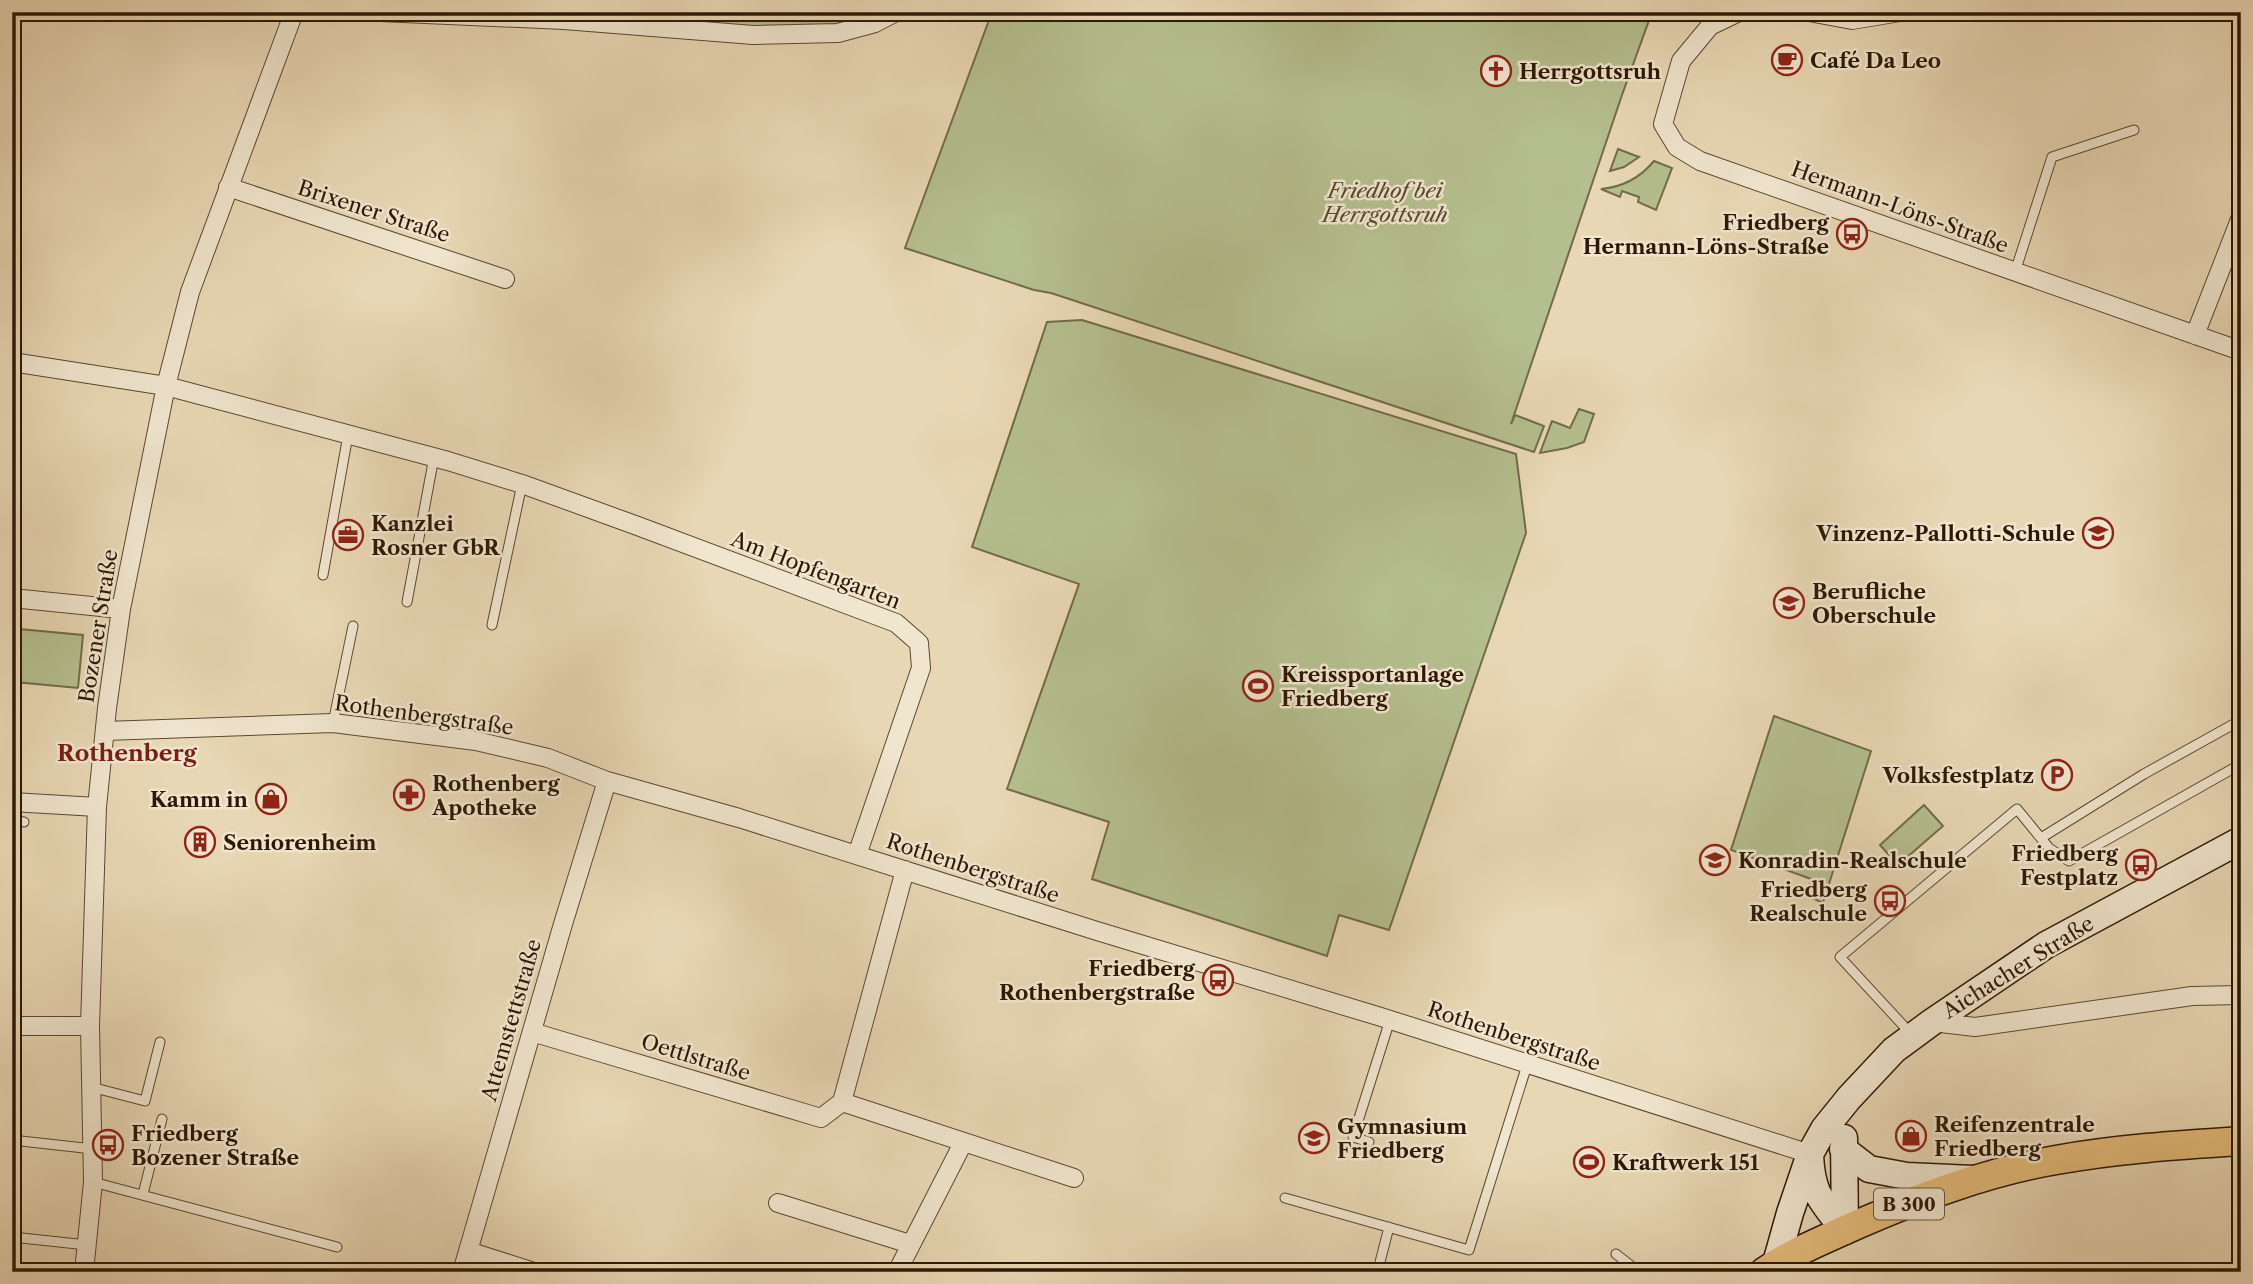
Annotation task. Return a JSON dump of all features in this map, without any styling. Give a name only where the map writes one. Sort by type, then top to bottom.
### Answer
[{"type":"main road","name":"Aichacher Straße","points":[[1770,1268],[1810,1154],[1824,1129],[1894,1050],[2046,945],[2241,840]]},
{"type":"main road","points":[[1845,1231],[1843,1149],[1849,1098]]},
{"type":"main road","name":"B 300","points":[[1770,1268],[1875,1217],[1975,1180],[2055,1160],[2159,1147],[2241,1141]]},
{"type":"main road","points":[[1843,1149],[1869,1169],[1907,1176],[1975,1180]]},
{"type":"main road","points":[[1810,1154],[1817,1195],[1845,1231]]},
{"type":"street","name":"Bozener Straße","points":[[84,1272],[93,1182],[90,1026],[97,807],[121,609],[166,386],[190,292],[294,12]]},
{"type":"street","points":[[380,12],[564,20],[753,34],[838,33],[875,23],[896,12]]},
{"type":"street","points":[[1708,19],[1739,12]]},
{"type":"street","points":[[1809,12],[1852,20],[1900,12]]},
{"type":"street","name":"Hermann-Löns-Straße","points":[[1708,19],[1682,61],[1663,124],[1677,147],[1700,161],[2241,351]]},
{"type":"street","name":"Brixener Straße","points":[[228,187],[505,279]]},
{"type":"street","points":[[2195,335],[2241,217]]},
{"type":"street","name":"Am Hopfengarten","points":[[12,362],[166,386],[434,457],[522,484],[896,623],[919,643],[922,668],[857,855]]},
{"type":"street","points":[[12,598],[121,609]]},
{"type":"street","name":"Rothenbergstraße","points":[[105,731],[333,723],[476,741],[548,758],[607,781],[739,818],[1390,1020],[1810,1154]]},
{"type":"street","name":"Attemstettstraße","points":[[462,1272],[607,781]]},
{"type":"street","points":[[12,802],[97,807]]},
{"type":"street","points":[[905,870],[842,1102],[1074,1178]]},
{"type":"street","points":[[1922,1029],[1975,1027],[2192,996],[2241,995]]},
{"type":"street","points":[[12,1026],[90,1026]]},
{"type":"street","name":"Oettlstraße","points":[[532,1032],[821,1118],[842,1102]]},
{"type":"street","points":[[897,1272],[963,1143]]},
{"type":"street","points":[[778,1203],[910,1244]]},
{"type":"street","points":[[468,1251],[534,1272]]},
{"type":"lane","points":[[2015,272],[2052,157],[2133,130]]},
{"type":"lane","points":[[323,575],[348,435]]},
{"type":"lane","points":[[407,602],[434,457]]},
{"type":"lane","points":[[492,625],[522,484]]},
{"type":"lane","points":[[333,723],[353,626]]},
{"type":"lane","points":[[2041,838],[2144,774],[2241,720]]},
{"type":"lane","points":[[1922,1029],[1840,957],[2017,809],[2049,848],[2069,861],[2241,764]]},
{"type":"lane","points":[[12,819],[24,822]]},
{"type":"lane","points":[[1369,1142],[1353,1137],[1390,1020]]},
{"type":"lane","points":[[91,1087],[145,1101],[160,1042]]},
{"type":"lane","points":[[1285,1198],[1469,1250],[1527,1065]]},
{"type":"lane","points":[[144,1194],[162,1119]]},
{"type":"lane","points":[[12,1140],[93,1149]]},
{"type":"lane","points":[[93,1182],[337,1247]]},
{"type":"lane","points":[[1380,1262],[1389,1227]]},
{"type":"lane","points":[[12,1237],[87,1245]]},
{"type":"lane","points":[[1616,1255],[1639,1272]]},
{"type":"green space","points":[[671,12],[875,12],[826,26],[773,30],[668,23]]},
{"type":"green space","name":"Friedhof bei Herrgottsruh","points":[[992,12],[1652,12],[1511,424],[1515,415],[1544,426],[1534,452],[1051,293],[1034,290],[905,248]]},
{"type":"green space","points":[[1618,149],[1639,157],[1624,167],[1610,171]]},
{"type":"green space","points":[[1654,161],[1672,168],[1656,210],[1638,202],[1639,197],[1622,191],[1620,197],[1601,189],[1630,181]]},
{"type":"green space","name":"Kreissportanlage Friedberg","points":[[1082,320],[1516,454],[1526,533],[1389,930],[1339,915],[1327,956],[1092,879],[1109,822],[1007,789],[1079,584],[972,547],[1047,322]]},
{"type":"green space","points":[[1579,409],[1594,414],[1584,442],[1540,453],[1552,421],[1570,428]]},
{"type":"green space","points":[[19,629],[83,635],[78,688],[15,682]]},
{"type":"green space","points":[[1774,716],[1871,751],[1823,903],[1807,896],[1811,879],[1731,850]]},
{"type":"green space","points":[[1924,805],[1943,826],[1898,865],[1880,845]]},
{"type":"place","name":"Café Da Leo","points":[[1787,60]]},
{"type":"place","name":"Herrgottsruh","points":[[1496,71]]},
{"type":"place","name":"Friedberg Hermann-Löns-Straße","points":[[1852,234]]},
{"type":"place","name":"Vinzenz-Pallotti-Schule","points":[[2098,533]]},
{"type":"place","name":"Kanzlei Rosner GbR","points":[[348,535]]},
{"type":"place","name":"Berufliche Oberschule","points":[[1789,603]]},
{"type":"place","name":"Kreissportanlage Friedberg","points":[[1258,686]]},
{"type":"place","name":"Volksfestplatz","points":[[2057,775]]},
{"type":"place","name":"Rothenberg Apotheke","points":[[409,795]]},
{"type":"place","name":"Kamm in","points":[[271,799]]},
{"type":"place","name":"Seniorenheim","points":[[200,842]]},
{"type":"place","name":"Konradin-Realschule","points":[[1715,860]]},
{"type":"place","name":"Friedberg Festplatz","points":[[2141,865]]},
{"type":"place","name":"Friedberg Realschule","points":[[1890,901]]},
{"type":"place","name":"Friedberg Rothenbergstraße","points":[[1218,980]]},
{"type":"place","name":"Reifenzentrale Friedberg","points":[[1911,1136]]},
{"type":"place","name":"Gymnasium Friedberg","points":[[1314,1138]]},
{"type":"place","name":"Friedberg Bozener Straße","points":[[108,1145]]},
{"type":"place","name":"Kraftwerk 151","points":[[1589,1162]]},
{"type":"district","name":"Rothenberg","points":[[127,753]]}]
